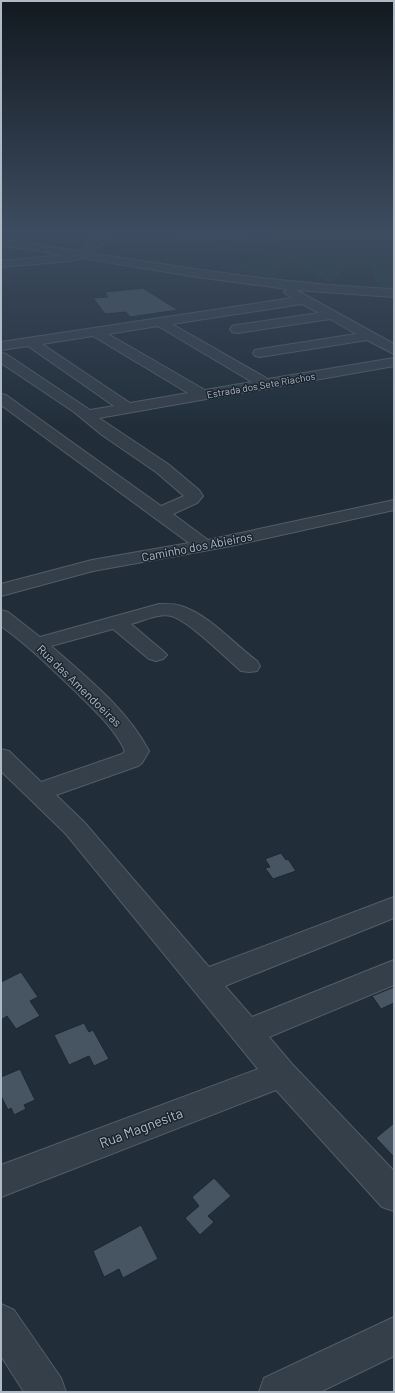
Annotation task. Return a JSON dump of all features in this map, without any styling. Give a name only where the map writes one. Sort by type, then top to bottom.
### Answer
[{"type":"street","points":[[300,298],[394,350]]},
{"type":"street","points":[[1,346],[303,300]]},
{"type":"street","points":[[218,313],[248,341],[286,381]]},
{"type":"street","points":[[248,341],[333,315]]},
{"type":"street","points":[[160,322],[267,385]]},
{"type":"street","points":[[96,332],[202,396]]},
{"type":"street","points":[[248,341],[368,336]]},
{"type":"street","points":[[31,342],[127,408]]},
{"type":"street","points":[[1,357],[21,368],[88,415],[102,428],[162,468],[193,494],[194,496],[191,499],[159,514]]},
{"type":"street","name":"Estrada dos Sete Riachos","points":[[88,415],[394,362]]},
{"type":"street","points":[[1,398],[89,460],[159,514],[205,546]]},
{"type":"street","name":"Caminho dos Abieiros","points":[[1,590],[92,566],[205,546],[394,505]]},
{"type":"street","points":[[36,644],[159,610],[176,610],[195,621],[249,666]]},
{"type":"street","name":"Rua das Amendoeiras","points":[[1,616],[36,644],[113,715],[130,737],[137,751],[134,757],[130,760],[38,792]]},
{"type":"street","points":[[117,622],[156,655]]},
{"type":"street","points":[[1,757],[75,828],[281,1074],[394,1195]]},
{"type":"street","points":[[203,982],[394,907]]},
{"type":"street","points":[[246,1033],[394,972]]},
{"type":"street","name":"Rua Magnesita","points":[[1,1181],[281,1074]]},
{"type":"street","points":[[1,1323],[47,1392]]},
{"type":"street","points":[[278,1392],[394,1336]]},
{"type":"building","points":[[93,298],[159,298],[178,310],[130,317],[126,312],[105,314]]},
{"type":"building","points":[[281,853],[286,860],[288,859],[296,871],[273,879],[265,868],[270,867],[265,859]]},
{"type":"building","points":[[21,972],[38,997],[30,1001],[40,1016],[16,1029],[7,1016],[1,1020],[1,982]]},
{"type":"building","points":[[394,987],[394,1003],[381,1009],[372,996]]},
{"type":"building","points":[[84,1023],[89,1032],[93,1030],[109,1059],[94,1066],[89,1056],[69,1065],[54,1035]]},
{"type":"building","points":[[20,1069],[35,1100],[24,1105],[26,1109],[14,1115],[11,1108],[8,1110],[1,1096],[1,1077]]},
{"type":"building","points":[[394,1123],[394,1157],[376,1138]]},
{"type":"building","points":[[214,1178],[231,1196],[208,1216],[214,1222],[200,1235],[185,1218],[199,1206],[192,1197]]},
{"type":"building","points":[[141,1225],[158,1259],[123,1278],[119,1269],[104,1277],[93,1251]]}]
